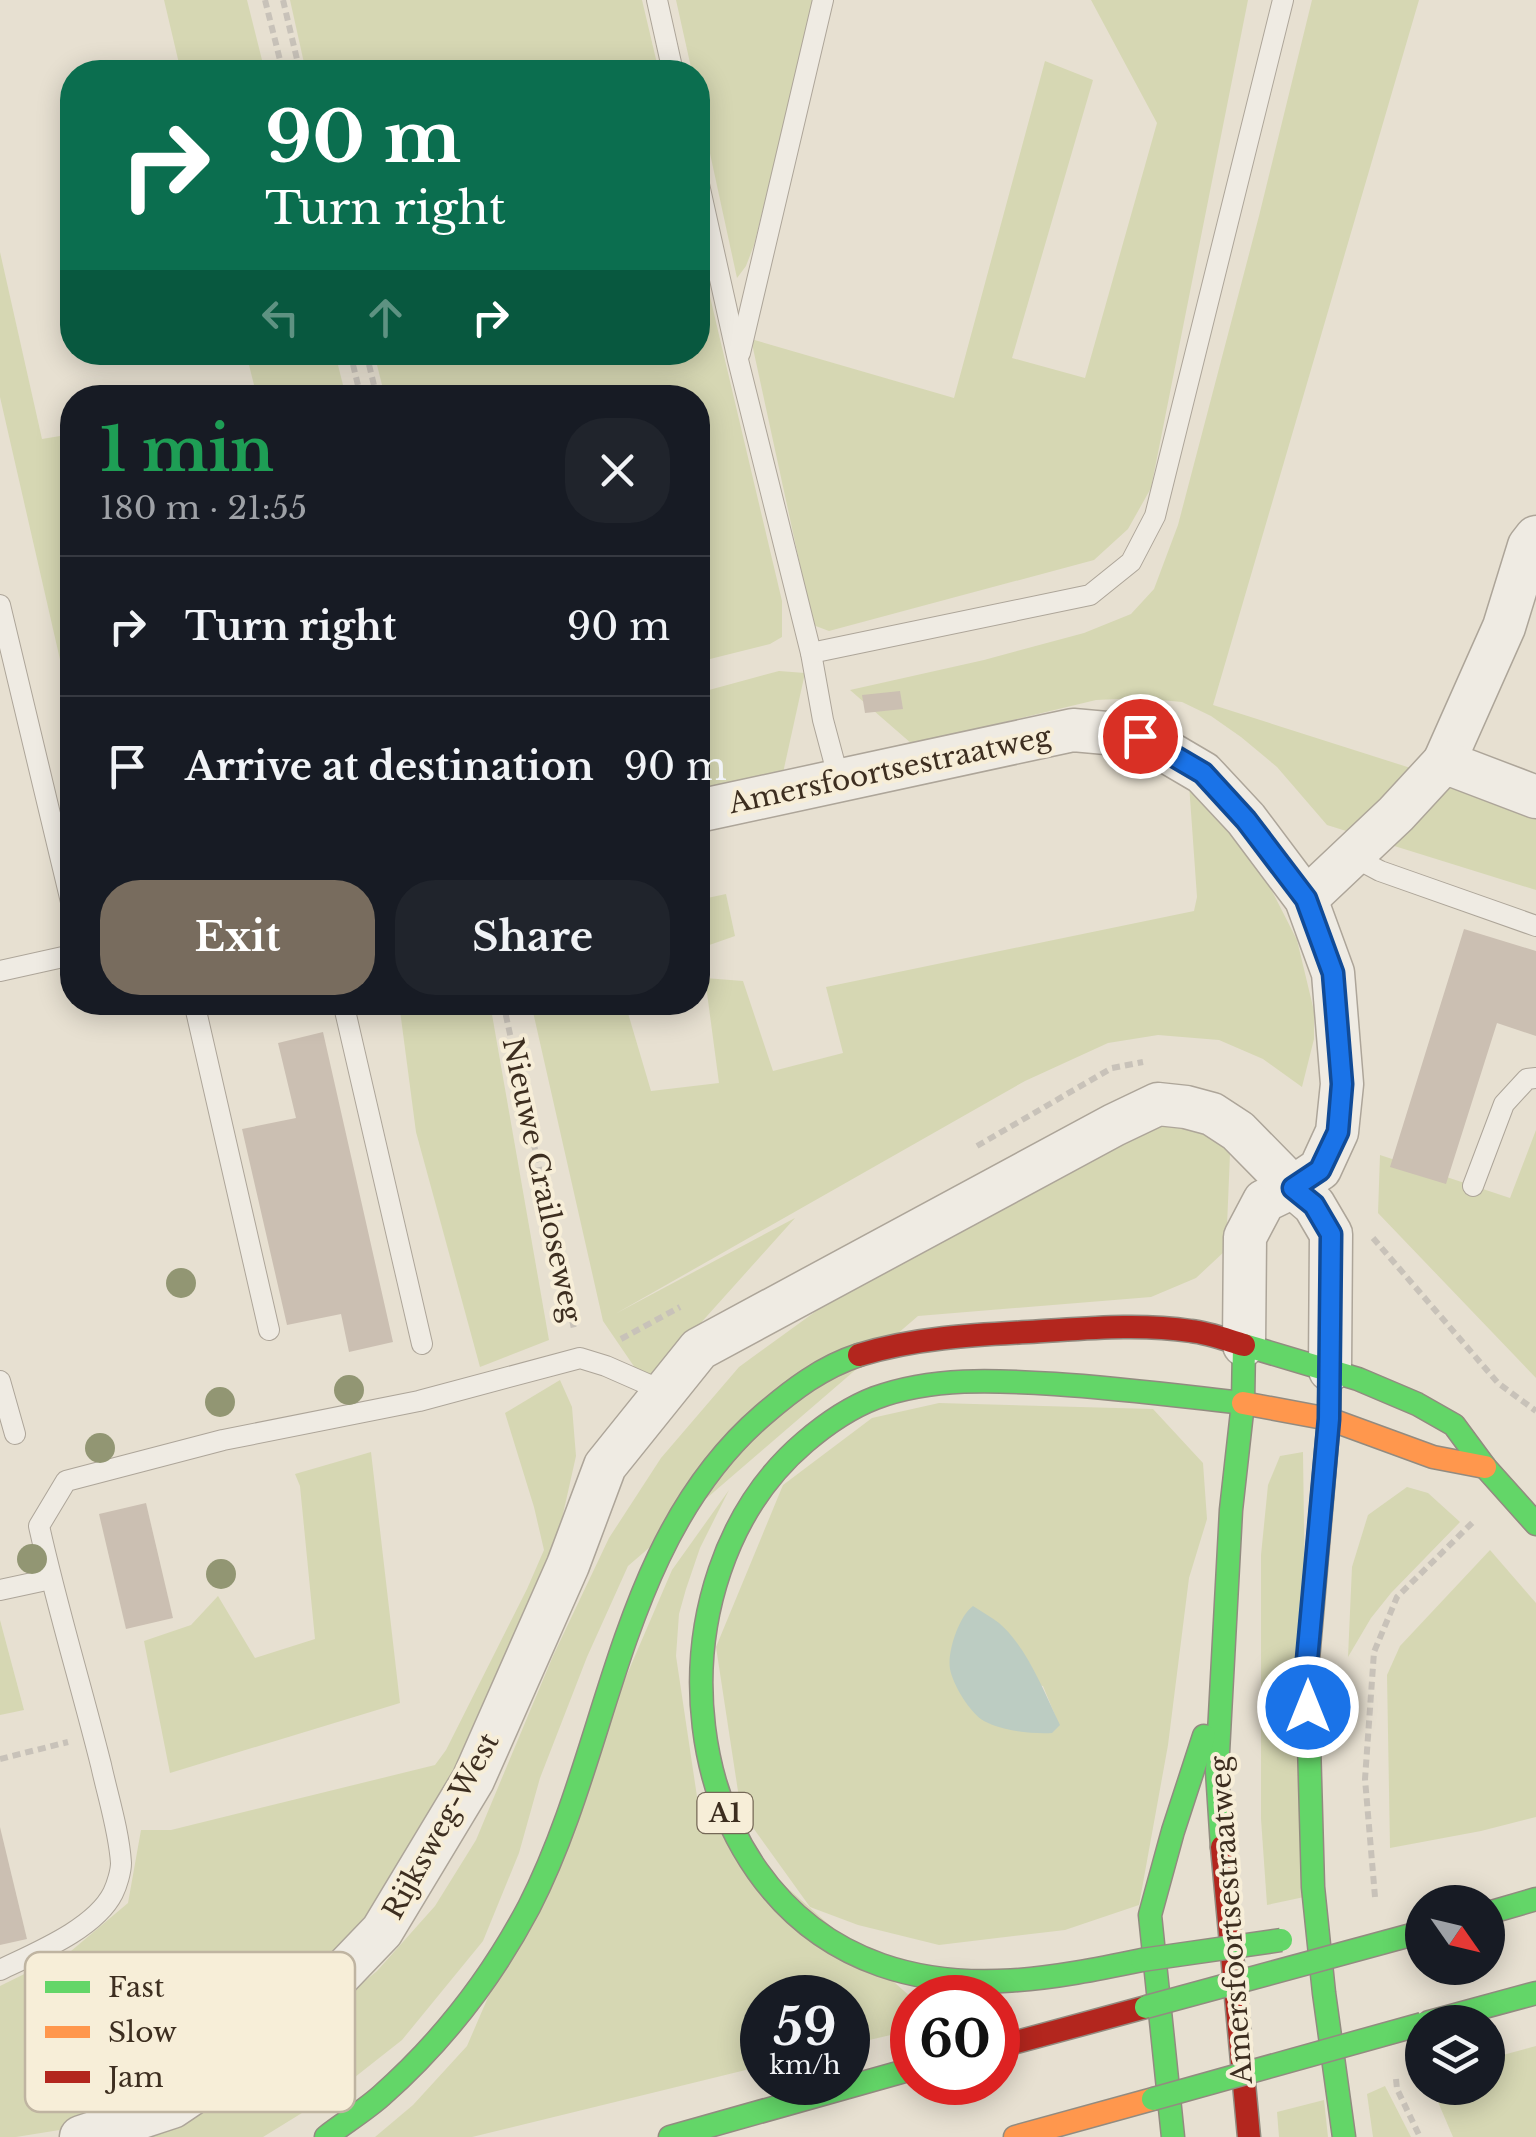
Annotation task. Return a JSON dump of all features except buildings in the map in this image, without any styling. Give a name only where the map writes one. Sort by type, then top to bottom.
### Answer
[{"type":"main road","points":[[326,2137],[380,2097],[425,2053],[489,1976],[546,1870],[638,1605],[667,1542],[710,1469],[748,1426],[813,1376],[858,1355],[913,1340],[1134,1327],[1196,1332],[1358,1378],[1417,1404],[1454,1425],[1536,1524]]},
{"type":"main road","name":"Amersfoortsestraatweg","points":[[1244,1345],[1217,1771],[1249,2137]]},
{"type":"main road","points":[[1330,1370],[1306,1671],[1313,1887],[1344,2137]]},
{"type":"main road","name":"A1","points":[[1243,1403],[1093,1386],[974,1380],[927,1385],[878,1397],[849,1410],[820,1430],[788,1457],[754,1498],[714,1588],[704,1639],[702,1689],[704,1729],[719,1796],[729,1823],[760,1878],[794,1914],[863,1957],[939,1980],[990,1984],[1043,1980],[1142,1960],[1405,1922]]},
{"type":"main road","points":[[1243,1403],[1329,1419],[1433,1457],[1485,1467]]},
{"type":"main road","points":[[1173,2137],[1150,1916],[1222,1681]]},
{"type":"main road","points":[[1505,1907],[1536,1899]]},
{"type":"main road","points":[[1020,2041],[1405,1937]]},
{"type":"main road","points":[[1492,2005],[1536,1993]]},
{"type":"main road","points":[[1015,2137],[1405,2029]]},
{"type":"main road","points":[[670,2137],[890,2075]]},
{"type":"street","points":[[1306,899],[1396,814],[1444,762],[1504,628],[1529,546],[1536,537]]},
{"type":"street","name":"Amersfoortsestraatweg","points":[[710,808],[1074,730],[1140,736],[1203,773],[1246,820],[1306,899],[1333,973],[1342,1084],[1338,1132],[1306,1178],[1264,1201],[1245,1237],[1244,1345]]},
{"type":"street","points":[[1444,762],[1536,797]]},
{"type":"street","points":[[663,1390],[699,1349],[1158,1104],[1212,1114],[1306,1178],[1314,1205],[1331,1234],[1330,1370]]},
{"type":"street","name":"Rijksweg-West","points":[[355,1959],[382,1931],[473,1780],[568,1565],[605,1466],[663,1390]]},
{"type":"street","name":"Rijksweg-West","points":[[81,2137],[157,2112]]},
{"type":"lane","points":[[657,0],[670,60]]},
{"type":"lane","points":[[738,360],[823,0]]},
{"type":"lane","points":[[811,653],[1090,595],[1131,562],[1155,516],[1282,0]]},
{"type":"lane","points":[[710,234],[839,780]]},
{"type":"lane","points":[[0,605],[60,856]]},
{"type":"lane","points":[[1352,856],[1380,870],[1536,926]]},
{"type":"lane","points":[[0,972],[60,958]]},
{"type":"lane","points":[[197,1015],[269,1330]]},
{"type":"lane","points":[[346,1015],[422,1344]]},
{"type":"lane","points":[[1473,1186],[1504,1104],[1526,1079],[1536,1078]]},
{"type":"lane","points":[[35,1952],[96,1914],[114,1893],[121,1867],[94,1736],[39,1526],[66,1481],[223,1440],[418,1401],[580,1358],[663,1390]]},
{"type":"lane","points":[[0,1381],[15,1434]]},
{"type":"lane","points":[[0,1590],[51,1579]]},
{"type":"lane","points":[[0,1970],[25,1957]]},
{"type":"path","points":[[265,0],[280,60]]},
{"type":"path","points":[[283,0],[297,60]]},
{"type":"path","name":"Nieuwe Crailoseweg","points":[[507,1015],[580,1358]]},
{"type":"path","points":[[1363,1226],[1498,1383],[1536,1411]]},
{"type":"path","points":[[1366,1792],[1374,1652],[1386,1620],[1398,1597],[1417,1575],[1508,1490]]},
{"type":"path","points":[[0,1759],[94,1736]]},
{"type":"green space","points":[[164,0],[247,0],[262,60],[178,60]]},
{"type":"green space","points":[[290,0],[642,0],[656,60],[303,60]]},
{"type":"green space","points":[[676,0],[814,0],[754,245],[737,278],[710,153],[710,60],[689,60]]},
{"type":"green space","points":[[1091,0],[1248,0],[1151,488],[1128,529],[1094,560],[829,631],[813,625],[751,339],[954,398],[1045,61],[1093,80],[1012,358],[1085,378],[1157,123]]},
{"type":"green space","points":[[1312,0],[1419,0],[1213,705],[1536,808],[1536,890],[1327,825],[1277,767],[1211,716],[1182,702],[1140,698],[1096,700],[912,744],[850,690],[1084,633],[1131,614],[1154,589],[1178,525]]},
{"type":"green space","points":[[0,252],[42,439],[60,436],[60,660],[0,397]]},
{"type":"green space","points":[[710,297],[782,601],[782,637],[770,644],[710,659],[710,385],[382,385],[377,365],[710,365]]},
{"type":"green space","points":[[249,365],[338,365],[343,385],[254,385]]},
{"type":"green space","points":[[779,671],[805,673],[781,782],[710,797],[710,690]]},
{"type":"green space","points":[[1189,784],[1227,815],[1297,940],[1314,1011],[1314,1039],[1302,1087],[1263,1059],[1219,1040],[1158,1035],[1108,1043],[1025,1081],[615,1314],[795,1218],[646,1384],[603,1321],[534,1015],[629,1015],[651,1091],[719,1083],[710,1015],[710,978],[743,981],[773,1071],[843,1053],[826,987],[1194,911],[1197,897]]},
{"type":"green space","points":[[726,894],[735,936],[710,945],[710,897]]},
{"type":"green space","points":[[401,1015],[492,1015],[549,1340],[480,1367],[416,1132]]},
{"type":"green space","points":[[1153,1125],[1185,1128],[1205,1135],[1230,1154],[1226,1250],[1196,1278],[1151,1297],[918,1316],[628,1566],[540,1778],[519,1853],[483,1941],[402,2040],[355,2077],[355,1989],[377,1971],[435,1906],[476,1840],[553,1656],[609,1538],[661,1458],[739,1367],[870,1272]]},
{"type":"green space","points":[[1536,1130],[1536,1378],[1378,1213],[1380,1155],[1510,1198]]},
{"type":"green space","points":[[560,1380],[572,1407],[576,1456],[559,1532],[477,1724],[429,1823],[378,1903],[335,1952],[69,1952],[128,1903],[141,1830],[171,1830],[435,1765],[446,1750],[544,1550],[505,1413]]},
{"type":"green space","points":[[939,1403],[1153,1409],[1203,1463],[1207,1519],[1189,1578],[1168,1745],[1139,1905],[1065,1930],[939,1945],[858,1925],[810,1907],[741,1811],[716,1647],[783,1485],[872,1418]],"holes":[[[950,1669],[1043,1686],[1059,1725]]]},
{"type":"green space","points":[[371,1452],[400,1703],[170,1773],[144,1641],[191,1625],[218,1596],[255,1658],[315,1639],[300,1486],[295,1474]]},
{"type":"green space","points":[[1303,1452],[1309,1896],[1267,1905],[1261,1819],[1261,1555],[1268,1485],[1280,1456]]},
{"type":"green space","points":[[1407,1487],[1428,1493],[1460,1522],[1391,1593],[1348,1657],[1352,1567],[1368,1515]]},
{"type":"green space","points":[[729,1490],[700,1548],[679,1614],[676,1656],[699,1810],[890,1979],[890,2035],[870,2040],[870,1975],[740,1975],[740,2071],[472,2137],[375,2137],[413,2105],[467,2046],[672,1570]]},
{"type":"green space","points":[[1490,1550],[1536,1603],[1536,1817],[1390,1848],[1387,1675],[1400,1646]]},
{"type":"green space","points":[[0,1620],[24,1710],[0,1715]]},
{"type":"green space","points":[[25,1974],[25,2112],[106,2112],[72,2128],[0,2137],[0,1986]]},
{"type":"green space","points":[[1536,2046],[1536,2137],[1453,2137],[1439,2105],[1505,2105],[1505,2054]]},
{"type":"green space","points":[[1385,2086],[1411,2137],[1373,2137],[1367,2094]]},
{"type":"green space","points":[[1324,2100],[1328,2137],[1279,2137],[1277,2112]]},
{"type":"green space","points":[[185,2112],[304,2112],[263,2137],[144,2137]]},
{"type":"shaded area","points":[[973,1606],[999,1623],[1026,1657],[1060,1725],[1052,1733],[1017,1731],[991,1724],[973,1712],[963,1698],[952,1676],[950,1653],[959,1626]]},
{"type":"traffic: fast","points":[[1222,1847],[1217,1771],[1244,1345],[1358,1379],[1454,1425],[1536,1524]]},
{"type":"traffic: fast","points":[[326,2137],[374,2101],[424,2054],[463,2009],[514,1934],[557,1844],[647,1583],[677,1522],[715,1465],[785,1397],[820,1373],[859,1355]]},
{"type":"traffic: fast","points":[[1330,1370],[1307,1671],[1313,1887],[1344,2137]]},
{"type":"traffic: fast","points":[[1142,1960],[1044,1977],[946,1979],[881,1965],[811,1927],[758,1871],[722,1803],[704,1727],[703,1648],[720,1571],[754,1500],[805,1442],[865,1402],[919,1386],[987,1381],[1243,1403]]},
{"type":"traffic: fast","points":[[1173,2137],[1150,1915],[1204,1736]]},
{"type":"traffic: fast","points":[[1505,1908],[1536,1899]]},
{"type":"traffic: fast","points":[[1146,2007],[1405,1937]]},
{"type":"traffic: fast","points":[[1142,1960],[1281,1940]]},
{"type":"traffic: fast","points":[[1492,2005],[1536,1993]]},
{"type":"traffic: fast","points":[[1153,2099],[1405,2029]]},
{"type":"traffic: fast","points":[[670,2137],[890,2075]]},
{"type":"traffic: slow","points":[[1243,1403],[1329,1419],[1433,1457],[1485,1467]]},
{"type":"traffic: slow","points":[[1015,2137],[1153,2099]]},
{"type":"traffic: jam","points":[[859,1355],[943,1338],[1110,1327],[1191,1331],[1244,1345]]},
{"type":"traffic: jam","points":[[1222,1847],[1249,2137]]},
{"type":"traffic: jam","points":[[1020,2041],[1146,2007]]},
{"type":"route","points":[[1140,736],[1203,773],[1246,820],[1306,899],[1333,973],[1342,1084],[1338,1132],[1320,1170],[1293,1188],[1314,1205],[1331,1234],[1329,1419],[1306,1671],[1308,1707]]}]
